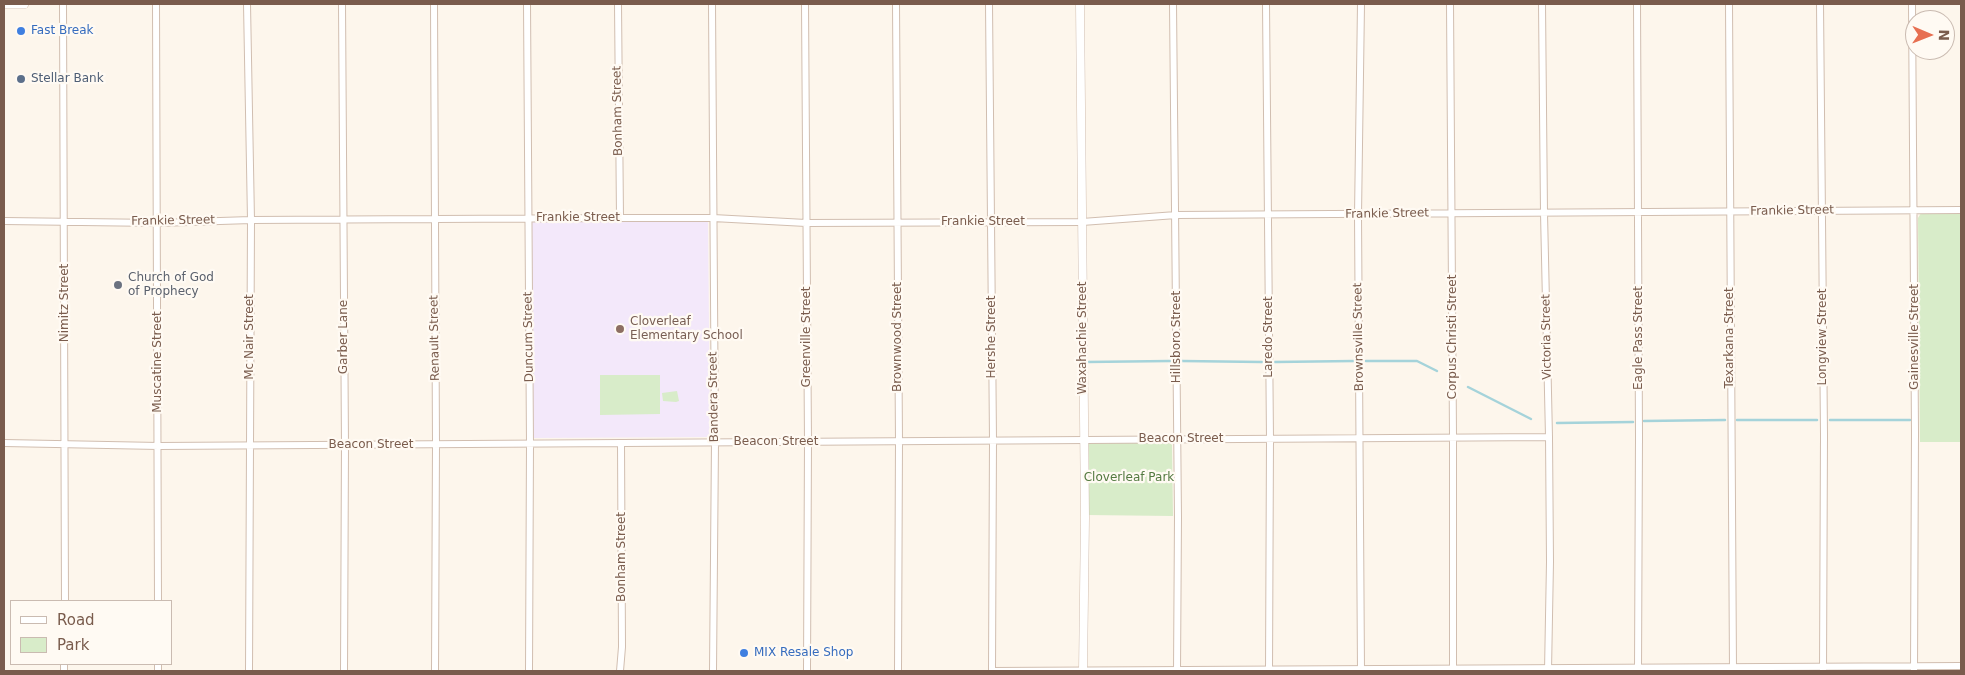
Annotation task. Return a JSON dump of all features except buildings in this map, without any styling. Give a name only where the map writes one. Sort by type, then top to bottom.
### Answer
[{"type":"main road","points":[[4,4],[24,4]]},
{"type":"street","name":"Nimitz Street","points":[[63,4],[66,443],[65,600]]},
{"type":"street","name":"Muscatine Street","points":[[156,4],[159,446],[158,600]]},
{"type":"street","name":"Mc Nair Street","points":[[247,4],[251,220],[249,671]]},
{"type":"street","name":"Garber Lane","points":[[342,4],[345,445],[344,671]]},
{"type":"street","name":"Renault Street","points":[[434,4],[435,671]]},
{"type":"street","name":"Duncum Street","points":[[526,4],[530,444],[528,671]]},
{"type":"street","name":"Bonham Street","points":[[618,4],[620,218]]},
{"type":"street","name":"Bandera Street","points":[[712,4],[713,671]]},
{"type":"street","name":"Greenville Street","points":[[805,4],[808,442],[807,671]]},
{"type":"street","name":"Brownwood Street","points":[[896,4],[899,441],[898,671]]},
{"type":"street","name":"Hershe Street","points":[[989,4],[993,440],[992,671]]},
{"type":"street","name":"Waxahachie Street","points":[[1080,4],[1084,440],[1083,671]]},
{"type":"street","name":"Hillsboro Street","points":[[1173,4],[1178,439],[1177,671]]},
{"type":"street","name":"Laredo Street","points":[[1266,4],[1270,438],[1269,670]]},
{"type":"street","name":"Brownsville Street","points":[[1361,4],[1358,215],[1361,670]]},
{"type":"street","name":"Corpus Christi Street","points":[[1450,4],[1453,669]]},
{"type":"street","name":"Victoria Street","points":[[1542,4],[1549,436],[1548,670]]},
{"type":"street","name":"Eagle Pass Street","points":[[1637,4],[1638,669]]},
{"type":"street","name":"Texarkana Street","points":[[1729,4],[1733,669]]},
{"type":"street","name":"Longview Street","points":[[1820,4],[1824,435],[1823,669]]},
{"type":"street","name":"Gainesville Street","points":[[1912,4],[1914,669]]},
{"type":"street","name":"Frankie Street","points":[[4,222],[620,218],[713,218],[806,223],[1082,222],[1176,215],[1961,210]]},
{"type":"street","name":"Beacon Street","points":[[4,443],[250,446],[1549,436]]},
{"type":"street","name":"Bonham Street","points":[[620,671],[622,646],[621,443]]},
{"type":"street","points":[[992,671],[1914,669],[1961,666]]},
{"type":"shaded area","name":"Cloverleaf Elementary School","points":[[530,221],[708,221],[710,437],[532,438]]},
{"type":"green space","points":[[1921,213],[1961,214],[1961,442],[1920,442],[1918,218]]},
{"type":"green space","points":[[600,375],[660,375],[660,414],[600,415]]},
{"type":"green space","points":[[677,391],[679,401],[663,401],[662,393]]},
{"type":"green space","name":"Cloverleaf Park","points":[[1169,441],[1172,445],[1173,516],[1087,515],[1086,446],[1088,442]]},
{"type":"waterway","points":[[1086,362],[1170,361]]},
{"type":"waterway","points":[[1182,361],[1262,362]]},
{"type":"waterway","points":[[1275,362],[1354,361]]},
{"type":"waterway","points":[[1366,361],[1417,361],[1437,371]]},
{"type":"waterway","points":[[1468,387],[1531,419]]},
{"type":"waterway","points":[[1644,421],[1725,420]]},
{"type":"waterway","points":[[1737,420],[1817,420]]},
{"type":"waterway","points":[[1830,420],[1910,420]]},
{"type":"waterway","points":[[1557,423],[1633,422]]},
{"type":"place","name":"Fast Break","points":[[21,31]]},
{"type":"place","name":"Stellar Bank","points":[[21,79]]},
{"type":"place","name":"Church of God of Prophecy","points":[[118,285]]},
{"type":"place","name":"Cloverleaf Elementary School","points":[[620,329]]},
{"type":"place","name":"MIX Resale Shop","points":[[744,653]]}]
